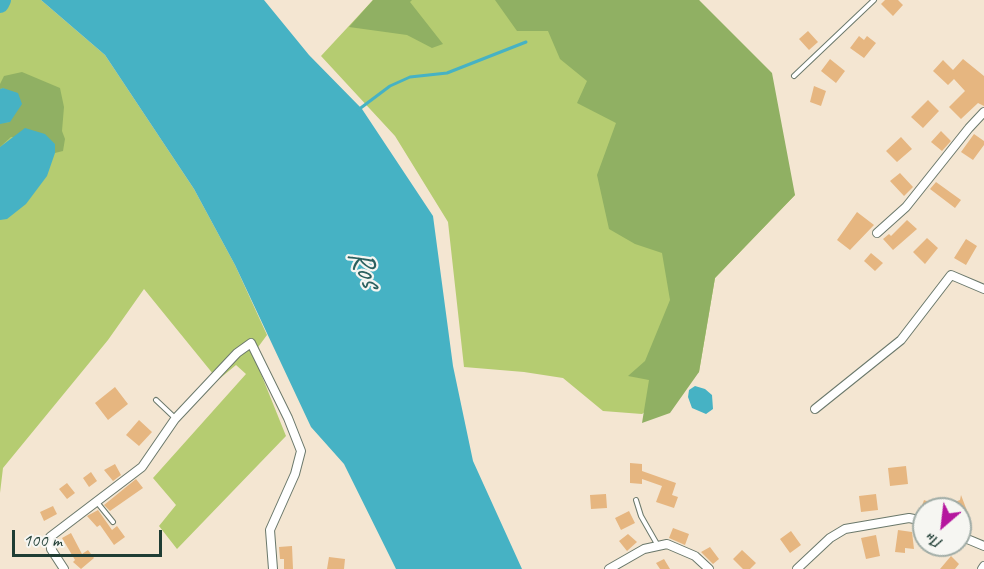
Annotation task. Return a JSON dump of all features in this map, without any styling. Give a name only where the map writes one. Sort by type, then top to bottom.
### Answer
[{"type":"street","points":[[877,233],[906,207],[984,112]]},
{"type":"street","points":[[815,409],[901,340],[951,275],[984,289]]},
{"type":"street","points":[[64,569],[51,549],[50,537],[142,467],[176,419],[237,353],[251,343],[288,418],[301,451],[295,474],[270,530],[273,569]]},
{"type":"street","points":[[797,569],[830,538],[845,529],[912,519]]},
{"type":"street","points":[[609,569],[657,544],[682,549],[709,569]]},
{"type":"lane","points":[[794,76],[874,0]]},
{"type":"lane","points":[[156,400],[176,419]]},
{"type":"lane","points":[[636,500],[641,516],[657,544]]},
{"type":"lane","points":[[96,501],[113,522]]},
{"type":"green space","points":[[0,0],[41,0],[105,55],[194,189],[235,265],[267,335],[253,354],[286,436],[177,549],[159,526],[176,505],[153,478],[246,374],[236,365],[218,380],[144,289],[108,340],[3,468],[0,493]]},
{"type":"green space","points":[[373,0],[699,0],[795,195],[715,278],[699,372],[642,414],[603,411],[563,378],[464,367],[448,222],[395,136],[321,56]]},
{"type":"green space","points":[[373,0],[412,0],[410,2],[443,44],[432,48],[407,35],[349,27]]},
{"type":"green space","points":[[495,0],[699,0],[772,73],[795,195],[715,278],[699,372],[670,413],[642,423],[649,380],[628,376],[645,361],[670,300],[662,253],[635,244],[609,229],[597,175],[616,123],[577,103],[587,81],[560,59],[548,31],[517,31]]},
{"type":"green space","points":[[22,72],[60,88],[64,107],[63,151],[55,153],[55,144],[11,137],[0,147],[0,123],[10,122],[4,88],[0,89],[0,84],[4,76]]},
{"type":"water","name":"Ros","points":[[41,0],[264,0],[309,55],[362,109],[433,216],[453,366],[473,461],[522,569],[396,569],[344,464],[311,427],[235,265],[194,189],[105,55]]},
{"type":"water","points":[[0,89],[18,93],[22,104],[10,122],[0,124]]},
{"type":"water","points":[[25,128],[45,134],[55,144],[55,153],[47,176],[26,204],[7,219],[0,220],[0,147]]},
{"type":"water","points":[[695,386],[705,389],[712,395],[713,409],[706,414],[692,408],[688,397],[689,390]]},
{"type":"building","points":[[885,0],[898,0],[903,5],[893,16],[881,4]]},
{"type":"building","points":[[808,31],[818,42],[809,50],[799,39]]},
{"type":"building","points":[[859,36],[864,40],[867,36],[876,43],[864,58],[850,48]]},
{"type":"building","points":[[830,59],[845,71],[836,83],[821,71]]},
{"type":"building","points":[[963,59],[984,76],[984,106],[978,103],[961,119],[949,107],[965,91],[954,79],[948,85],[933,71],[943,60],[953,70]]},
{"type":"building","points":[[814,86],[826,91],[821,106],[810,102]]},
{"type":"building","points":[[928,100],[939,111],[923,128],[911,117]]},
{"type":"building","points":[[941,131],[951,141],[942,151],[931,142]]},
{"type":"building","points":[[974,134],[984,141],[984,145],[973,160],[961,152]]},
{"type":"building","points":[[901,137],[912,149],[897,162],[886,151]]},
{"type":"building","points":[[900,173],[913,187],[904,196],[890,181]]},
{"type":"building","points":[[936,182],[961,200],[955,208],[930,189]]},
{"type":"building","points":[[857,212],[874,225],[850,250],[837,240]]},
{"type":"building","points":[[907,220],[917,229],[893,250],[883,239],[889,234],[891,236]]},
{"type":"building","points":[[927,238],[938,248],[925,264],[913,252]]},
{"type":"building","points":[[966,239],[977,246],[966,265],[954,258]]},
{"type":"building","points":[[871,253],[883,263],[875,271],[864,261]]},
{"type":"building","points":[[115,387],[128,404],[108,420],[95,403]]},
{"type":"building","points":[[139,420],[152,432],[139,446],[126,435]]},
{"type":"building","points":[[630,463],[642,464],[642,471],[676,483],[672,495],[678,497],[674,508],[656,502],[662,486],[642,479],[642,484],[630,483]]},
{"type":"building","points":[[115,464],[121,475],[113,481],[104,470]]},
{"type":"building","points":[[906,466],[908,484],[890,486],[888,468]]},
{"type":"building","points":[[91,472],[97,481],[89,487],[83,478]]},
{"type":"building","points":[[136,479],[143,488],[110,511],[104,505]]},
{"type":"building","points":[[67,483],[75,493],[67,499],[59,489]]},
{"type":"building","points":[[606,494],[607,508],[591,509],[590,495]]},
{"type":"building","points":[[876,494],[878,510],[861,512],[859,496]]},
{"type":"building","points":[[53,506],[57,514],[44,521],[40,512]]},
{"type":"building","points":[[98,510],[112,530],[117,526],[125,537],[114,545],[100,525],[97,527],[87,516]]},
{"type":"building","points":[[629,511],[635,523],[621,530],[615,518]]},
{"type":"building","points":[[673,528],[689,534],[685,545],[669,538]]},
{"type":"building","points":[[898,530],[912,532],[912,549],[905,548],[905,553],[895,552]]},
{"type":"building","points":[[791,531],[801,545],[790,553],[780,539]]},
{"type":"building","points":[[71,533],[82,554],[88,550],[94,558],[81,569],[73,562],[75,560],[62,538]]},
{"type":"building","points":[[628,534],[637,542],[627,551],[619,541]]},
{"type":"building","points":[[876,535],[880,556],[866,559],[861,538]]},
{"type":"building","points":[[292,546],[293,569],[284,569],[284,559],[280,559],[279,547]]},
{"type":"building","points":[[710,547],[719,559],[713,564],[701,552]]},
{"type":"building","points":[[742,550],[756,563],[750,569],[743,569],[733,559]]},
{"type":"building","points":[[329,557],[345,559],[344,569],[327,569]]},
{"type":"building","points":[[950,557],[959,564],[955,569],[940,569]]},
{"type":"building","points":[[664,559],[670,569],[660,569],[656,563]]},
{"type":"waterway","points":[[0,4],[2,0]]},
{"type":"waterway","points":[[358,110],[390,86],[410,77],[447,73],[526,42]]}]
